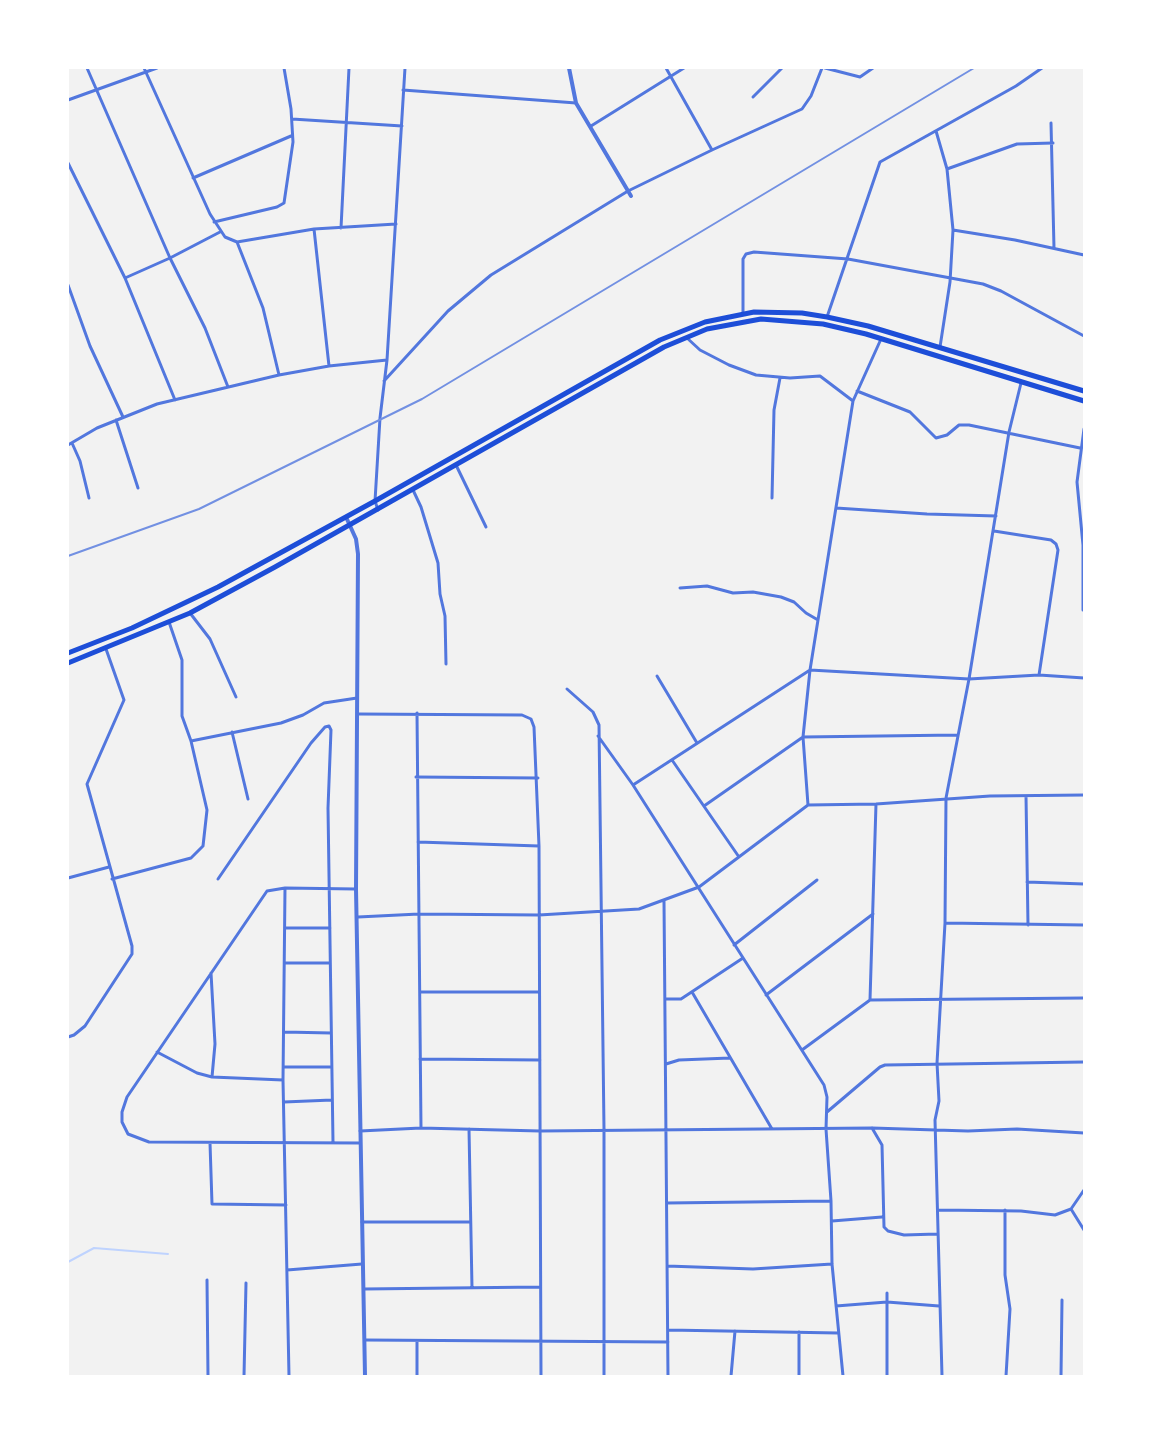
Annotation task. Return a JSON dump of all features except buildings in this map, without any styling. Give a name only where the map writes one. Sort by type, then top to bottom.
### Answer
[{"type":"main road","points":[[68,652],[114,635],[199,596],[375,501],[660,340],[688,327],[743,313],[777,311],[827,317],[868,326],[1041,379],[1084,390]]},
{"type":"main road","points":[[68,663],[190,613],[378,510],[664,347],[708,329],[738,323],[777,319],[823,324],[881,339],[1084,402]]},
{"type":"street","points":[[87,68],[170,258],[197,311],[228,387]]},
{"type":"street","points":[[144,68],[214,222],[220,232],[237,242],[263,308],[279,375]]},
{"type":"street","points":[[68,100],[157,68]]},
{"type":"street","points":[[214,222],[277,207],[284,203],[292,147],[292,118],[284,68]]},
{"type":"street","points":[[341,228],[349,68]]},
{"type":"street","points":[[378,510],[375,501],[387,360],[405,68]]},
{"type":"street","points":[[569,68],[576,102],[631,196]]},
{"type":"street","points":[[666,68],[712,150]]},
{"type":"street","points":[[591,126],[684,68]]},
{"type":"street","points":[[753,97],[782,68]]},
{"type":"street","points":[[384,381],[448,311],[491,275],[628,191],[802,109],[811,96],[824,68],[860,77],[873,68]]},
{"type":"street","points":[[827,317],[880,162],[1016,86],[1042,68]]},
{"type":"street","points":[[403,90],[576,102]]},
{"type":"street","points":[[292,118],[345,120],[402,126]]},
{"type":"street","points":[[1051,123],[1053,143],[1054,248]]},
{"type":"street","points":[[936,131],[947,170],[953,230],[950,278],[940,347]]},
{"type":"street","points":[[193,178],[291,136]]},
{"type":"street","points":[[947,170],[1017,144],[1053,143]]},
{"type":"street","points":[[68,163],[125,278],[176,400]]},
{"type":"street","points":[[237,242],[314,229],[396,224]]},
{"type":"street","points":[[314,229],[329,366]]},
{"type":"street","points":[[953,230],[1054,248],[1084,256]]},
{"type":"street","points":[[125,278],[170,258],[220,232]]},
{"type":"street","points":[[743,313],[743,259],[746,254],[754,252],[848,259],[983,284],[1001,291],[1084,336]]},
{"type":"street","points":[[68,285],[87,339],[123,416]]},
{"type":"street","points":[[686,338],[700,350],[736,368],[762,376],[780,378],[820,376],[853,401]]},
{"type":"street","points":[[808,805],[803,737],[810,670],[853,401],[881,339]]},
{"type":"street","points":[[68,445],[123,416],[176,400],[279,375],[329,366],[387,360]]},
{"type":"street","points":[[772,498],[774,410],[780,378]]},
{"type":"street","points":[[942,1376],[936,1130],[940,1091],[936,1063],[945,923],[946,798],[969,680],[1009,432],[1021,383]]},
{"type":"street","points":[[857,391],[882,399],[910,412],[936,438],[947,435],[959,425],[969,425],[1080,448]]},
{"type":"street","points":[[116,420],[138,488]]},
{"type":"street","points":[[1082,610],[1084,558],[1077,492],[1080,448],[1084,428]]},
{"type":"street","points":[[72,443],[80,462],[89,498]]},
{"type":"street","points":[[1079,459],[1084,460]]},
{"type":"street","points":[[456,465],[486,527]]},
{"type":"street","points":[[413,490],[421,507],[438,563],[440,594],[445,616],[446,664]]},
{"type":"street","points":[[836,508],[996,516]]},
{"type":"street","points":[[346,517],[356,539],[358,554],[356,889],[365,1376]]},
{"type":"street","points":[[994,531],[1051,540],[1056,544],[1058,550],[1039,675]]},
{"type":"street","points":[[680,588],[707,586],[734,593],[753,592],[781,597],[794,602],[806,613],[818,620]]},
{"type":"street","points":[[190,613],[210,639],[236,697]]},
{"type":"street","points":[[112,880],[191,858],[203,846],[207,828],[207,810],[191,741],[182,716],[182,660],[169,622]]},
{"type":"street","points":[[68,1037],[74,1035],[85,1026],[132,954],[132,946],[112,880],[87,784],[124,700],[106,649]]},
{"type":"street","points":[[633,785],[810,670],[969,680],[1039,675],[1084,678]]},
{"type":"street","points":[[657,676],[696,743]]},
{"type":"street","points":[[566,689],[593,712],[599,725],[604,1129],[604,1376]]},
{"type":"street","points":[[191,741],[281,723],[303,715],[324,703],[357,698]]},
{"type":"street","points":[[358,714],[522,715],[531,719],[534,727],[538,778],[539,846],[540,1376]]},
{"type":"street","points":[[417,714],[416,777],[421,1128]]},
{"type":"street","points":[[218,878],[311,744],[324,727],[328,726],[331,730],[328,808],[331,888],[330,1066],[333,1142]]},
{"type":"street","points":[[232,732],[248,799]]},
{"type":"street","points":[[704,806],[803,737],[957,735]]},
{"type":"street","points":[[598,736],[633,785],[824,1085],[832,1221],[832,1264],[844,1376]]},
{"type":"street","points":[[672,760],[739,857]]},
{"type":"street","points":[[416,777],[538,778]]},
{"type":"street","points":[[358,917],[419,914],[539,915],[639,909],[664,901],[698,886],[808,805],[876,804],[946,798],[1084,795]]},
{"type":"street","points":[[1026,796],[1028,925]]},
{"type":"street","points":[[870,1000],[876,804]]},
{"type":"street","points":[[418,842],[539,846]]},
{"type":"street","points":[[68,878],[109,867]]},
{"type":"street","points":[[734,945],[818,880]]},
{"type":"street","points":[[1027,882],[1084,884]]},
{"type":"street","points":[[356,889],[286,888],[267,891],[127,1097],[122,1112],[122,1122],[128,1134],[149,1142],[360,1143]]},
{"type":"street","points":[[286,888],[283,1080],[288,1376]]},
{"type":"street","points":[[664,901],[668,1376]]},
{"type":"street","points":[[766,995],[873,914]]},
{"type":"street","points":[[945,923],[1084,925]]},
{"type":"street","points":[[285,928],[330,928]]},
{"type":"street","points":[[665,999],[681,999],[743,958]]},
{"type":"street","points":[[285,963],[330,963]]},
{"type":"street","points":[[211,973],[215,1044],[212,1077]]},
{"type":"street","points":[[420,992],[539,992]]},
{"type":"street","points":[[692,992],[772,1129]]},
{"type":"street","points":[[802,1050],[870,1000],[1084,998]]},
{"type":"street","points":[[284,1032],[331,1033]]},
{"type":"street","points":[[157,1052],[197,1073],[212,1077],[283,1080]]},
{"type":"street","points":[[666,1064],[679,1060],[730,1058]]},
{"type":"street","points":[[420,1059],[540,1060]]},
{"type":"street","points":[[826,1112],[880,1067],[936,1063],[1084,1062]]},
{"type":"street","points":[[283,1067],[330,1066]]},
{"type":"street","points":[[284,1102],[332,1100]]},
{"type":"street","points":[[360,1131],[421,1128],[540,1131],[604,1129],[872,1128],[936,1130],[1017,1128],[1084,1133]]},
{"type":"street","points":[[872,1128],[882,1145],[882,1217],[884,1226],[893,1233],[925,1236],[938,1234]]},
{"type":"street","points":[[469,1130],[472,1288]]},
{"type":"street","points":[[210,1143],[212,1204],[286,1205]]},
{"type":"street","points":[[938,1210],[1004,1210],[1055,1215],[1071,1209],[1084,1190]]},
{"type":"street","points":[[667,1203],[831,1201]]},
{"type":"street","points":[[1071,1209],[1084,1230]]},
{"type":"street","points":[[1004,1210],[1005,1275],[1010,1309],[1006,1376]]},
{"type":"street","points":[[832,1221],[882,1217]]},
{"type":"street","points":[[362,1222],[470,1222]]},
{"type":"street","points":[[287,1270],[362,1264]]},
{"type":"street","points":[[667,1266],[753,1269],[832,1264]]},
{"type":"street","points":[[207,1280],[208,1376]]},
{"type":"street","points":[[244,1376],[246,1282]]},
{"type":"street","points":[[364,1289],[540,1287]]},
{"type":"street","points":[[887,1293],[887,1376]]},
{"type":"street","points":[[1060,1376],[1062,1300]]},
{"type":"street","points":[[836,1306],[887,1302],[939,1306]]},
{"type":"street","points":[[668,1330],[838,1333]]},
{"type":"street","points":[[731,1376],[736,1331]]},
{"type":"street","points":[[799,1332],[799,1376]]},
{"type":"street","points":[[365,1340],[668,1342]]},
{"type":"street","points":[[417,1341],[417,1376]]},
{"type":"waterway","points":[[68,1262],[94,1248],[168,1254]]},
{"type":"railway","points":[[68,556],[199,509],[422,399],[974,68]]}]
